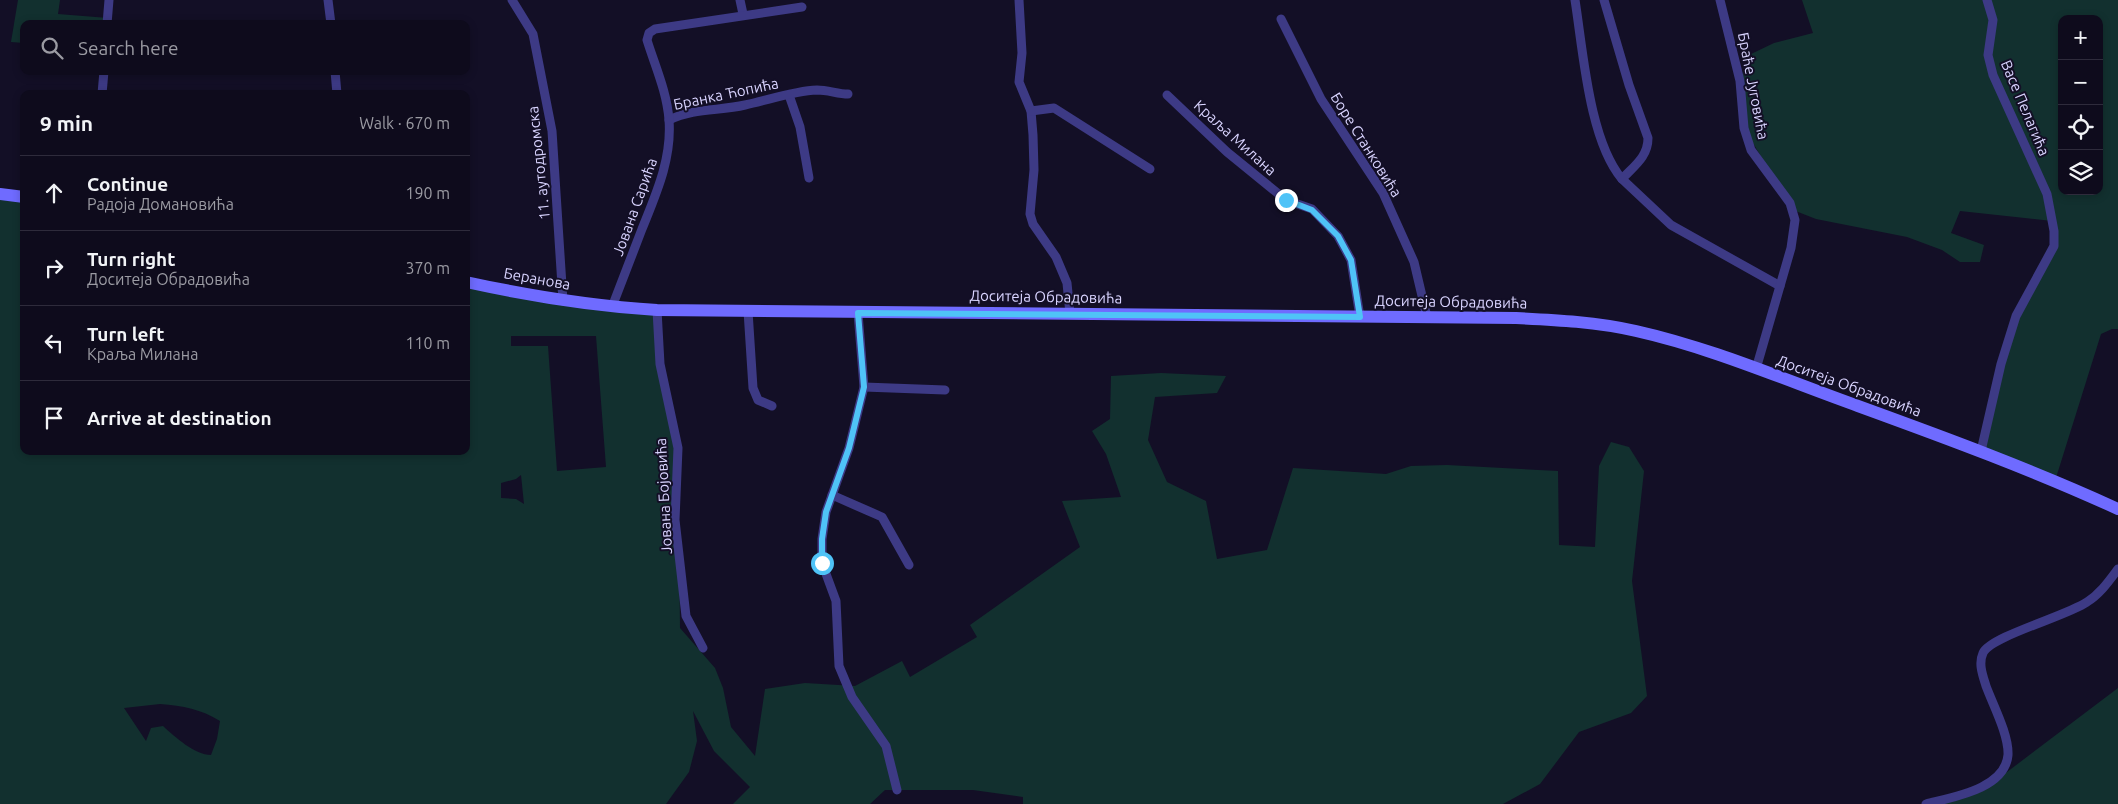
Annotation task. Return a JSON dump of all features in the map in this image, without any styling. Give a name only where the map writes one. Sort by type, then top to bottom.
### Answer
[{"type":"main road","points":[[0,194],[20,196]]},
{"type":"main road","name":"Беранова","points":[[470,283],[563,301],[607,307]]},
{"type":"main road","name":"Доситеја Обрадовића","points":[[607,307],[657,310],[858,313],[1427,317],[1548,320],[1617,327],[1660,337],[1756,369],[1981,452],[2065,485],[2118,509]]},
{"type":"street","points":[[107,20],[109,0]]},
{"type":"street","points":[[328,0],[330,20]]},
{"type":"street","name":"11. аутодромска","points":[[512,0],[533,34],[552,131],[563,301]]},
{"type":"street","points":[[740,0],[743,14]]},
{"type":"street","points":[[1019,0],[1022,53],[1019,82],[1031,111],[1034,170],[1030,214],[1033,224],[1056,257],[1067,283],[1070,314]]},
{"type":"street","points":[[1575,0],[1593,113],[1613,169],[1671,225],[1780,286]]},
{"type":"street","points":[[1604,0],[1628,85],[1648,138],[1648,147],[1645,155],[1622,179]]},
{"type":"street","name":"Браће Југовића","points":[[1720,0],[1740,81],[1746,135],[1752,150],[1790,203],[1795,220],[1791,248],[1756,369]]},
{"type":"street","name":"Васе Пелагића","points":[[1981,452],[2001,364],[2016,316],[2054,246],[2054,231],[2047,194],[1993,75],[1988,55],[1993,20],[1987,0]]},
{"type":"street","name":"Јована Сарића","points":[[607,307],[659,188],[667,160],[669,120],[664,91],[646,40],[649,33],[654,28],[802,7]]},
{"type":"street","name":"Боре Станковића","points":[[1281,19],[1321,99],[1383,193],[1414,262],[1427,317]]},
{"type":"street","points":[[102,90],[104,75]]},
{"type":"street","points":[[335,75],[337,90]]},
{"type":"street","name":"Бранка Ћопића","points":[[669,120],[689,112],[728,108],[819,90],[848,94]]},
{"type":"street","name":"Бранка Ћопића","points":[[789,95],[800,127],[810,178]]},
{"type":"street","name":"Краља Милана","points":[[1167,95],[1227,152],[1286,200],[1312,210],[1338,236],[1351,260],[1360,317]]},
{"type":"street","points":[[1031,111],[1054,108],[1150,169]]},
{"type":"street","name":"Јована Бојовића","points":[[657,310],[660,364],[678,448],[676,520],[686,616],[703,648]]},
{"type":"street","points":[[748,311],[754,388],[758,400],[772,406]]},
{"type":"street","points":[[858,313],[864,387],[849,448],[826,512],[822,539],[822,563],[836,601],[838,666],[852,697],[886,746],[897,790]]},
{"type":"street","points":[[864,387],[945,390]]},
{"type":"street","points":[[832,495],[882,517],[909,565]]},
{"type":"street","points":[[1926,804],[1974,792],[1995,778],[2006,766],[2008,753],[2004,734],[1983,678],[1980,662],[1987,647],[2072,611],[2088,602],[2098,595],[2118,569]]},
{"type":"green space","points":[[18,0],[60,0],[58,14],[108,18],[108,20],[20,20],[20,43],[11,42]]},
{"type":"green space","points":[[1802,0],[2118,0],[2118,329],[2112,329],[2101,334],[2055,481],[1981,451],[2016,316],[2054,246],[2052,221],[1960,211],[1951,233],[1984,245],[1980,262],[1960,262],[1942,250],[1907,237],[1816,219],[1793,210],[1744,128],[1740,81],[1749,55],[1774,43],[1813,33]]},
{"type":"green space","points":[[0,194],[20,196],[20,455],[470,455],[470,283],[657,310],[660,364],[678,448],[680,628],[715,668],[723,688],[731,727],[755,756],[765,689],[805,683],[855,686],[902,661],[910,677],[977,637],[970,625],[1080,547],[1062,501],[1121,497],[1106,454],[1092,431],[1110,419],[1111,376],[1161,373],[1226,376],[1217,393],[1155,397],[1148,440],[1167,482],[1206,501],[1217,559],[1267,550],[1293,468],[1386,474],[1411,466],[1447,465],[1558,471],[1559,545],[1595,547],[1599,466],[1611,442],[1629,447],[1644,471],[1632,581],[1647,696],[1631,713],[1579,732],[1540,784],[1503,804],[1023,804],[1023,797],[973,790],[885,790],[870,804],[733,804],[750,787],[714,751],[693,711],[697,741],[689,772],[666,804],[0,804]],"holes":[[[511,336],[596,336],[606,467],[557,471],[548,346],[511,346]],[[521,475],[524,504],[516,499],[501,498],[501,483],[516,479]],[[160,704],[192,709],[220,721],[217,739],[211,755],[192,749],[163,726],[151,728],[146,741],[124,708]]]},
{"type":"green space","points":[[2118,688],[2118,804],[1925,804],[1974,792],[2007,772]]},
{"type":"route","points":[[822,563],[822,539],[826,512],[849,448],[864,387],[858,313],[970,312],[1360,317],[1351,260],[1338,236],[1312,210],[1286,200]]}]
